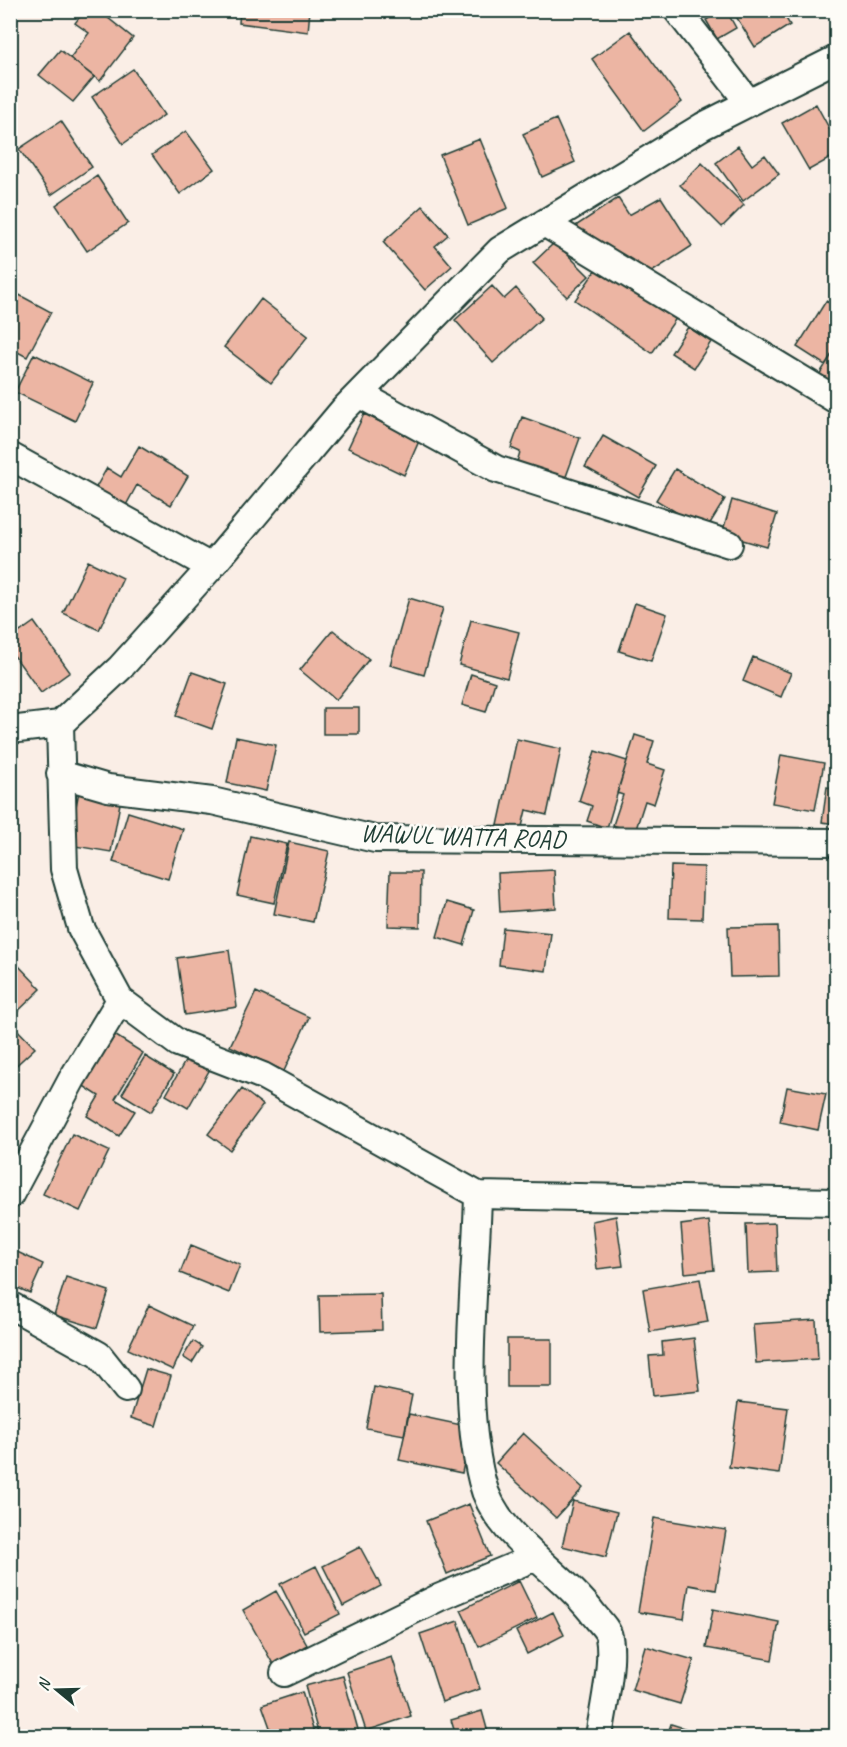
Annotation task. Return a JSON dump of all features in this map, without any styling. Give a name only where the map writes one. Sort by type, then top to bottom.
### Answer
[{"type":"street","points":[[676,10],[749,103]]},
{"type":"street","points":[[10,730],[60,724],[120,668],[211,567],[359,394],[500,250],[703,126],[837,59]]},
{"type":"street","points":[[544,223],[837,400]]},
{"type":"street","points":[[359,394],[495,469],[729,544]]},
{"type":"street","points":[[10,456],[211,567]]},
{"type":"street","points":[[60,724],[64,869],[81,928],[120,1000],[178,1043],[263,1076],[478,1195],[837,1202]]},
{"type":"street","name":"WAWUL WATTA ROAD","points":[[60,774],[108,788],[212,801],[375,839],[837,842]]},
{"type":"street","points":[[10,1196],[72,1079],[120,1000]]},
{"type":"street","points":[[478,1195],[470,1395],[482,1482],[496,1515],[536,1557],[578,1593],[609,1636],[607,1688],[599,1737]]},
{"type":"street","points":[[10,1305],[99,1356],[126,1389]]},
{"type":"street","points":[[284,1673],[438,1598],[536,1557]]},
{"type":"building","points":[[85,10],[98,10],[133,38],[100,81],[70,58],[89,33],[75,23]]},
{"type":"building","points":[[240,10],[310,10],[308,32],[239,23]]},
{"type":"building","points":[[726,10],[736,28],[717,39],[706,20]]},
{"type":"building","points":[[732,10],[781,10],[790,25],[755,47]]},
{"type":"building","points":[[630,31],[682,102],[644,131],[592,59]]},
{"type":"building","points":[[60,50],[94,77],[73,102],[39,75]]},
{"type":"building","points":[[133,69],[164,115],[123,144],[92,97]]},
{"type":"building","points":[[816,104],[836,141],[836,155],[809,170],[782,123]]},
{"type":"building","points":[[556,119],[575,162],[542,177],[523,134]]},
{"type":"building","points":[[61,121],[92,167],[51,195],[19,149]]},
{"type":"building","points":[[186,131],[214,169],[180,194],[152,155]]},
{"type":"building","points":[[480,139],[508,208],[468,225],[440,155]]},
{"type":"building","points":[[738,146],[752,165],[765,155],[779,174],[743,201],[716,163]]},
{"type":"building","points":[[702,163],[744,205],[722,227],[680,185]]},
{"type":"building","points":[[97,176],[128,223],[87,251],[56,205]]},
{"type":"building","points":[[661,197],[692,246],[647,275],[574,227],[618,198],[629,215]]},
{"type":"building","points":[[423,206],[448,235],[435,246],[452,266],[425,290],[383,242]]},
{"type":"building","points":[[555,242],[589,276],[567,297],[533,263]]},
{"type":"building","points":[[600,264],[677,317],[652,353],[575,300]]},
{"type":"building","points":[[492,286],[504,299],[516,288],[542,318],[493,363],[455,320]]},
{"type":"building","points":[[10,290],[51,312],[27,357],[10,348]]},
{"type":"building","points":[[261,299],[308,336],[271,383],[224,347]]},
{"type":"building","points":[[826,301],[836,307],[836,348],[825,365],[797,347]]},
{"type":"building","points":[[688,327],[711,342],[694,368],[671,353]]},
{"type":"building","points":[[836,348],[836,386],[819,375]]},
{"type":"building","points":[[34,354],[93,383],[75,421],[15,392]]},
{"type":"building","points":[[364,414],[419,441],[404,475],[348,448]]},
{"type":"building","points":[[522,417],[580,438],[564,482],[516,465],[520,452],[511,448]]},
{"type":"building","points":[[603,436],[656,466],[638,497],[585,467]]},
{"type":"building","points":[[139,446],[188,476],[171,505],[137,485],[125,507],[95,489],[107,468],[121,477]]},
{"type":"building","points":[[675,469],[725,499],[706,530],[656,500]]},
{"type":"building","points":[[732,500],[777,514],[767,547],[722,534]]},
{"type":"building","points":[[88,561],[123,578],[99,630],[63,613]]},
{"type":"building","points":[[409,598],[443,608],[424,675],[390,665]]},
{"type":"building","points":[[635,603],[667,614],[651,661],[619,651]]},
{"type":"building","points":[[471,620],[519,632],[507,678],[459,665]]},
{"type":"building","points":[[34,622],[70,672],[41,693],[10,650],[10,639]]},
{"type":"building","points":[[333,630],[369,659],[336,700],[300,670]]},
{"type":"building","points":[[753,657],[791,673],[781,697],[743,681]]},
{"type":"building","points":[[192,672],[227,684],[212,729],[176,716]]},
{"type":"building","points":[[471,674],[495,682],[486,712],[462,705]]},
{"type":"building","points":[[323,708],[359,708],[359,734],[323,734]]},
{"type":"building","points":[[635,735],[654,741],[647,764],[665,770],[654,804],[645,801],[635,832],[613,825],[623,795],[617,793]]},
{"type":"building","points":[[236,737],[276,745],[266,791],[227,783]]},
{"type":"building","points":[[517,739],[561,749],[547,815],[526,810],[520,835],[497,830]]},
{"type":"building","points":[[595,751],[627,761],[607,828],[587,821],[592,806],[579,801]]},
{"type":"building","points":[[781,755],[824,763],[815,810],[772,803]]},
{"type":"building","points":[[827,787],[836,789],[836,824],[822,822]]},
{"type":"building","points":[[79,791],[121,798],[111,852],[69,845]]},
{"type":"building","points":[[128,812],[183,829],[168,879],[113,862]]},
{"type":"building","points":[[250,836],[287,844],[274,903],[237,895]]},
{"type":"building","points":[[289,842],[329,851],[313,922],[274,914]]},
{"type":"building","points":[[671,866],[704,867],[702,919],[669,918]]},
{"type":"building","points":[[554,870],[556,908],[500,912],[498,873]]},
{"type":"building","points":[[390,872],[421,872],[420,927],[388,926]]},
{"type":"building","points":[[447,902],[474,910],[464,945],[437,937]]},
{"type":"building","points":[[778,926],[779,976],[730,977],[728,927]]},
{"type":"building","points":[[503,928],[551,933],[546,971],[499,965]]},
{"type":"building","points":[[229,950],[237,1007],[185,1015],[177,958]]},
{"type":"building","points":[[16,963],[41,989],[10,1019],[10,968]]},
{"type":"building","points":[[256,992],[309,1017],[284,1071],[230,1046]]},
{"type":"building","points":[[10,1022],[35,1048],[10,1071]]},
{"type":"building","points":[[113,1034],[143,1053],[115,1099],[135,1111],[119,1136],[87,1116],[99,1096],[82,1085]]},
{"type":"building","points":[[145,1056],[174,1074],[151,1112],[122,1094]]},
{"type":"building","points":[[188,1056],[210,1069],[188,1108],[166,1095]]},
{"type":"building","points":[[787,1087],[826,1094],[818,1130],[780,1122]]},
{"type":"building","points":[[242,1089],[263,1105],[230,1150],[208,1134]]},
{"type":"building","points":[[72,1134],[109,1151],[80,1211],[43,1194]]},
{"type":"building","points":[[616,1216],[623,1266],[597,1269],[592,1221]]},
{"type":"building","points":[[709,1221],[714,1270],[685,1273],[681,1225]]},
{"type":"building","points":[[775,1223],[777,1272],[748,1273],[746,1224]]},
{"type":"building","points":[[191,1245],[240,1265],[229,1293],[180,1273]]},
{"type":"building","points":[[13,1250],[43,1264],[30,1293],[10,1285],[10,1257]]},
{"type":"building","points":[[66,1277],[109,1291],[97,1328],[54,1315]]},
{"type":"building","points":[[700,1279],[708,1322],[650,1332],[643,1289]]},
{"type":"building","points":[[381,1294],[382,1330],[320,1332],[319,1295]]},
{"type":"building","points":[[149,1305],[193,1326],[173,1370],[128,1349]]},
{"type":"building","points":[[816,1320],[818,1359],[756,1363],[753,1324]]},
{"type":"building","points":[[694,1338],[700,1391],[653,1396],[649,1356],[663,1355],[662,1342]]},
{"type":"building","points":[[507,1339],[552,1339],[552,1387],[507,1387]]},
{"type":"building","points":[[193,1341],[202,1347],[192,1363],[183,1357]]},
{"type":"building","points":[[146,1369],[171,1376],[156,1426],[131,1418]]},
{"type":"building","points":[[374,1387],[412,1395],[404,1435],[366,1428]]},
{"type":"building","points":[[738,1402],[788,1408],[779,1474],[729,1467]]},
{"type":"building","points":[[409,1414],[471,1427],[462,1473],[399,1460]]},
{"type":"building","points":[[523,1433],[583,1488],[556,1518],[496,1463]]},
{"type":"building","points":[[573,1501],[617,1512],[606,1557],[562,1546]]},
{"type":"building","points":[[469,1504],[490,1556],[447,1574],[426,1521]]},
{"type":"building","points":[[654,1518],[726,1530],[716,1590],[689,1585],[684,1619],[638,1612]]},
{"type":"building","points":[[360,1547],[381,1586],[343,1606],[323,1566]]},
{"type":"building","points":[[316,1566],[340,1614],[304,1632],[280,1584]]},
{"type":"building","points":[[519,1581],[537,1618],[479,1647],[461,1610]]},
{"type":"building","points":[[276,1591],[307,1645],[273,1664],[243,1610]]},
{"type":"building","points":[[713,1609],[779,1622],[772,1660],[706,1648]]},
{"type":"building","points":[[553,1612],[564,1635],[527,1654],[516,1631]]},
{"type":"building","points":[[458,1621],[480,1689],[442,1702],[420,1634]]},
{"type":"building","points":[[645,1646],[694,1660],[680,1704],[632,1690]]},
{"type":"building","points":[[392,1657],[411,1716],[366,1731],[347,1672]]},
{"type":"building","points":[[343,1676],[359,1733],[348,1736],[319,1736],[305,1686]]},
{"type":"building","points":[[302,1692],[315,1736],[273,1736],[262,1705]]},
{"type":"building","points":[[482,1711],[489,1736],[456,1736],[451,1720]]},
{"type":"building","points":[[671,1724],[709,1736],[667,1736]]}]
